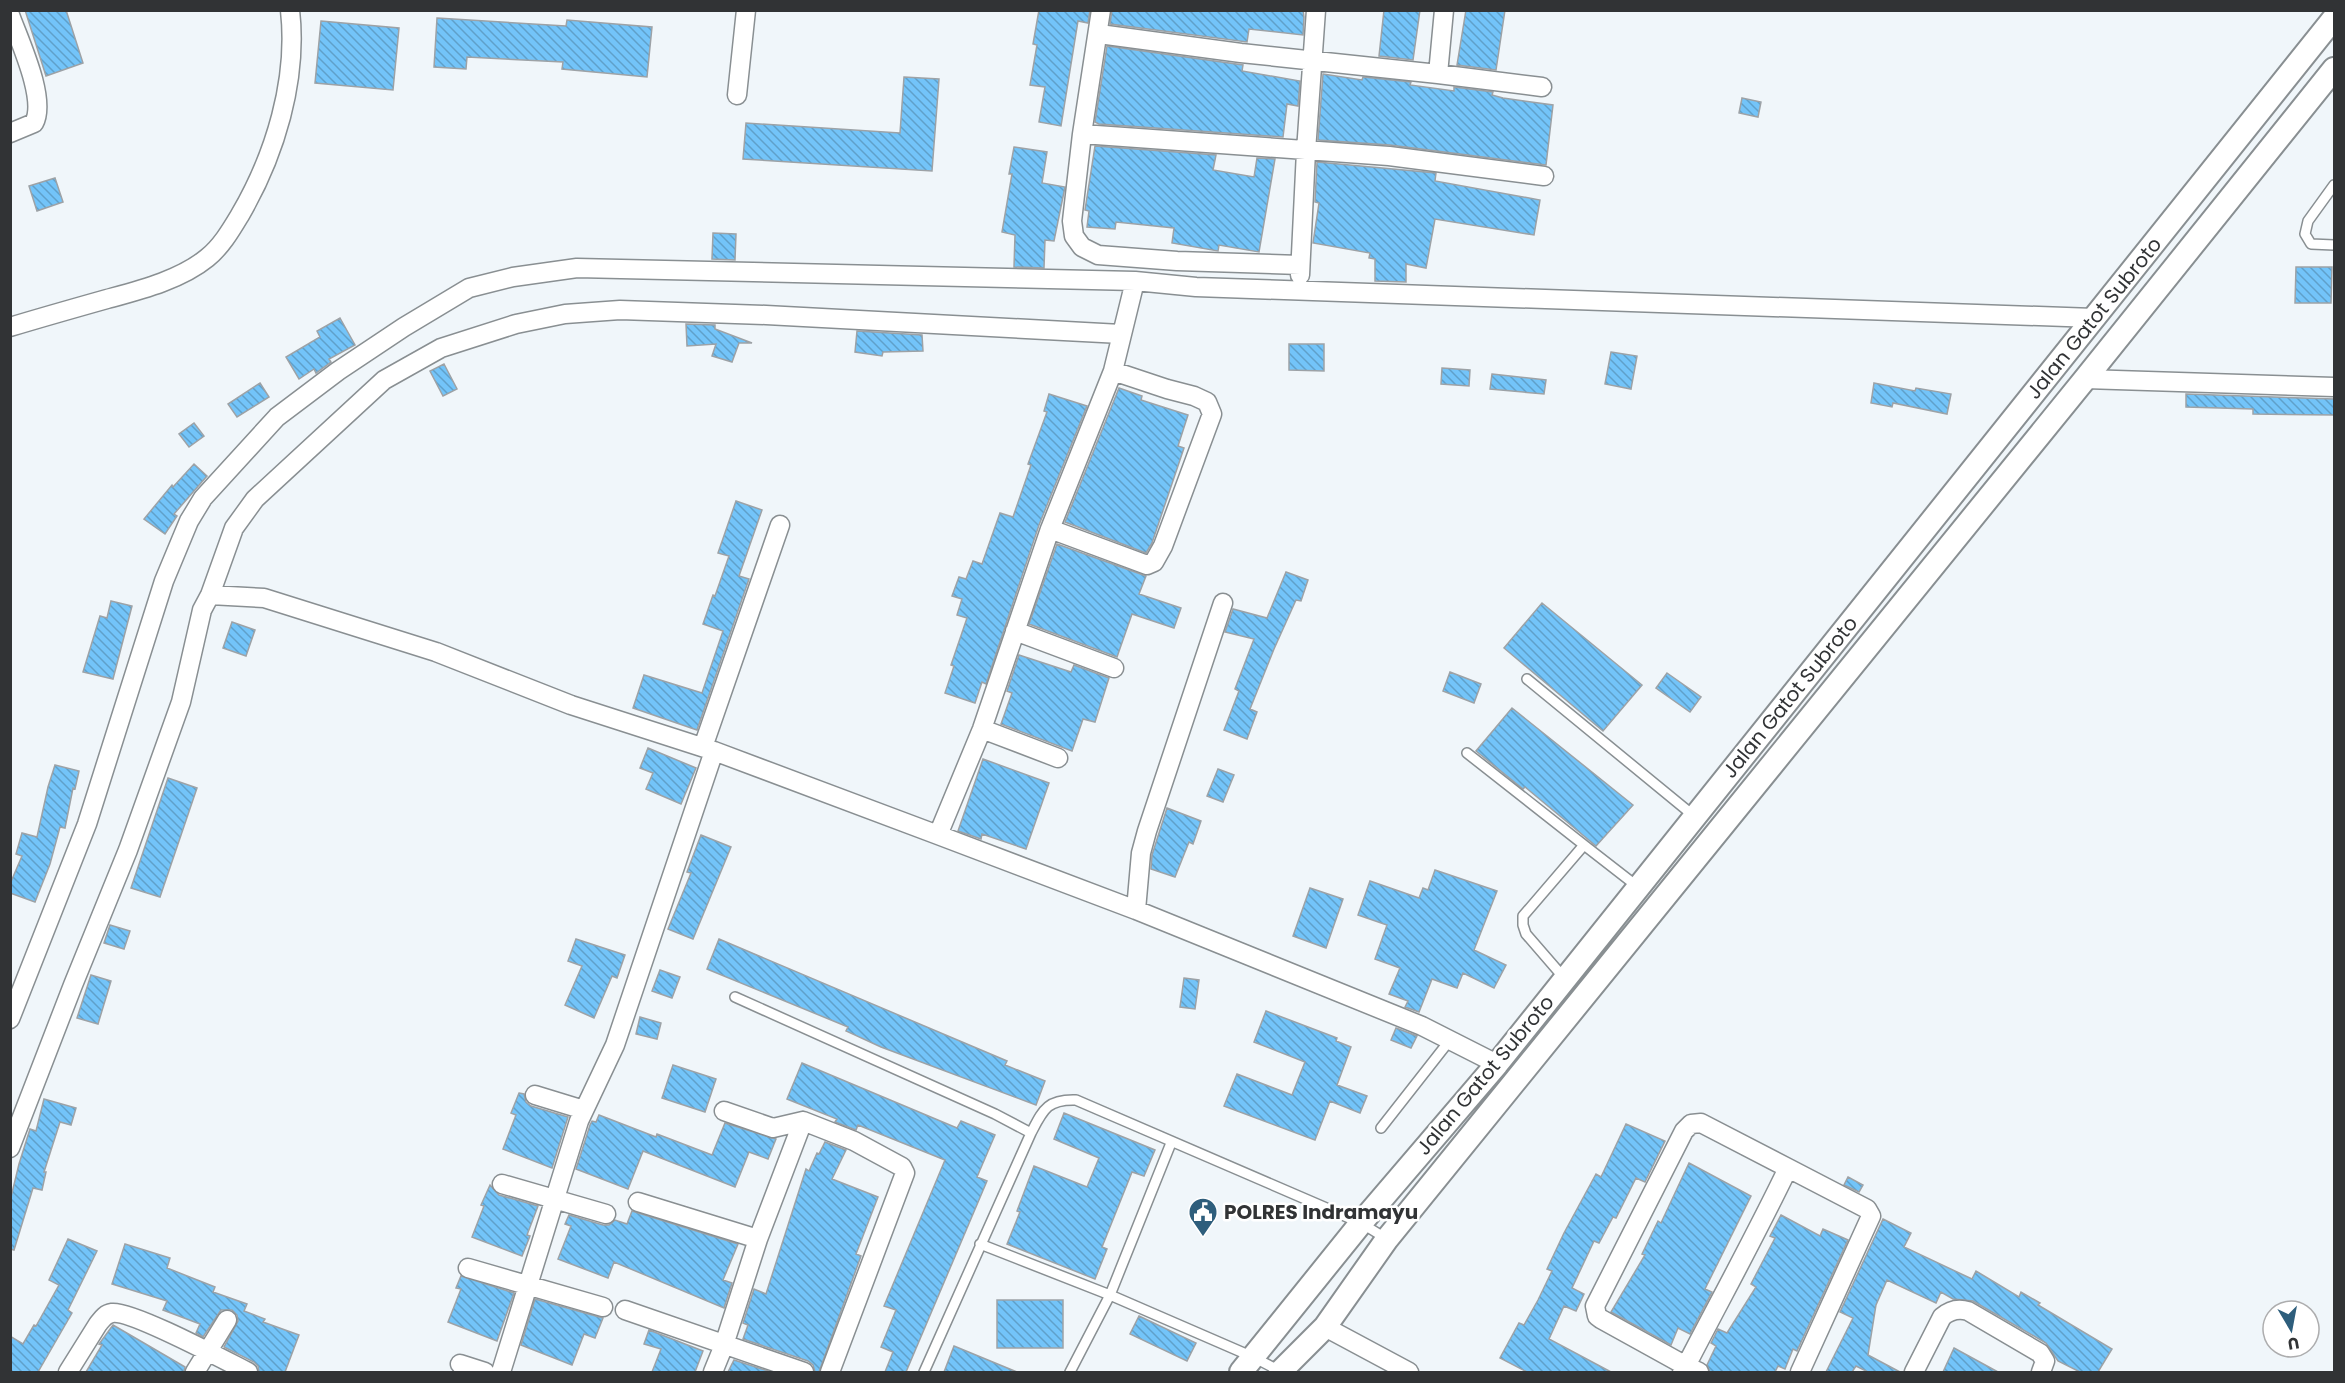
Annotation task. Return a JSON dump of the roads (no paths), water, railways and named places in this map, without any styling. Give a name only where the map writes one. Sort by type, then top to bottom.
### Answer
[{"type":"street","points":[[10,327],[135,291],[179,275],[207,258],[228,234],[252,194],[268,158],[280,119],[291,63],[290,10]]},
{"type":"street","points":[[737,94],[746,10]]},
{"type":"street","points":[[1101,10],[1082,134],[1072,221],[1074,236],[1082,247],[1098,255],[1177,261],[1300,265]]},
{"type":"street","points":[[1300,289],[1306,152],[1316,10]]},
{"type":"street","points":[[1438,74],[1444,10]]},
{"type":"street","points":[[10,15],[39,107],[34,123],[10,133]]},
{"type":"street","name":"Jalan Gatot Subroto","points":[[1247,1365],[1361,1223],[1497,1064],[2334,18]]},
{"type":"street","points":[[1099,34],[1241,53],[1542,87]]},
{"type":"street","name":"Jalan Gatot Subroto","points":[[1281,1372],[1325,1327],[1387,1239],[2334,69]]},
{"type":"street","points":[[1082,134],[1306,152],[1389,156],[1544,176]]},
{"type":"street","points":[[10,1019],[87,824],[164,580],[189,521],[203,498],[226,470],[277,417],[404,327],[469,288],[513,277],[577,268],[1300,289],[2092,321]]},
{"type":"street","points":[[938,835],[982,729],[1050,529],[1113,371],[1134,285]]},
{"type":"street","points":[[10,1148],[151,786],[181,702],[202,610],[210,595],[234,528],[255,499],[384,380],[441,348],[516,324],[565,314],[620,310],[1122,330]]},
{"type":"street","points":[[1050,529],[1147,565],[1154,562],[1163,546],[1212,414],[1211,408],[1207,402],[1194,396],[1113,371]]},
{"type":"street","points":[[2091,372],[2334,387]]},
{"type":"street","points":[[501,1372],[584,1110],[615,1046],[780,525]]},
{"type":"street","points":[[210,595],[264,598],[324,616],[436,652],[571,705],[709,749],[1136,910],[1422,1026],[1497,1064]]},
{"type":"street","points":[[1136,910],[1141,852],[1223,603]]},
{"type":"street","points":[[1015,631],[1114,668]]},
{"type":"street","points":[[982,729],[1058,758]]},
{"type":"street","points":[[535,1095],[584,1110]]},
{"type":"street","points":[[724,1111],[774,1128],[804,1121],[854,1141],[902,1167],[905,1173],[830,1372]]},
{"type":"street","points":[[713,1372],[758,1239],[804,1121]]},
{"type":"street","points":[[1788,1168],[1689,1370],[1597,1316],[1596,1302],[1684,1131],[1691,1124],[1701,1123],[1868,1209],[1871,1216],[1800,1372]]},
{"type":"street","points":[[502,1184],[606,1214]]},
{"type":"street","points":[[638,1202],[758,1239]]},
{"type":"street","points":[[468,1268],[603,1307]]},
{"type":"street","points":[[1914,1372],[1942,1317],[1948,1312],[1962,1309],[2040,1353],[2045,1361],[2041,1372]]},
{"type":"street","points":[[625,1310],[804,1372]]},
{"type":"street","points":[[68,1372],[98,1324],[111,1313],[122,1313],[208,1351],[248,1372]]},
{"type":"street","points":[[195,1372],[226,1320]]},
{"type":"street","points":[[1325,1327],[1409,1372]]},
{"type":"street","points":[[460,1364],[485,1372]]},
{"type":"lane","points":[[2334,186],[2308,221],[2305,234],[2311,243],[2334,245]]},
{"type":"lane","points":[[1527,679],[1695,817]]},
{"type":"lane","points":[[1467,753],[1638,887]]},
{"type":"lane","points":[[1565,979],[1526,934],[1523,916],[1584,844]]},
{"type":"lane","points":[[735,997],[995,1114],[1031,1133]]},
{"type":"lane","points":[[1381,1128],[1450,1040]]},
{"type":"lane","points":[[924,1372],[1031,1133],[1043,1111],[1059,1100],[1076,1100],[1171,1143],[1361,1223],[1387,1239]]},
{"type":"lane","points":[[1070,1372],[1110,1295],[1171,1143]]},
{"type":"lane","points":[[980,1244],[1110,1295],[1247,1365],[1281,1372]]},
{"type":"place","name":"POLRES Indramayu","points":[[1203,1238]]}]
